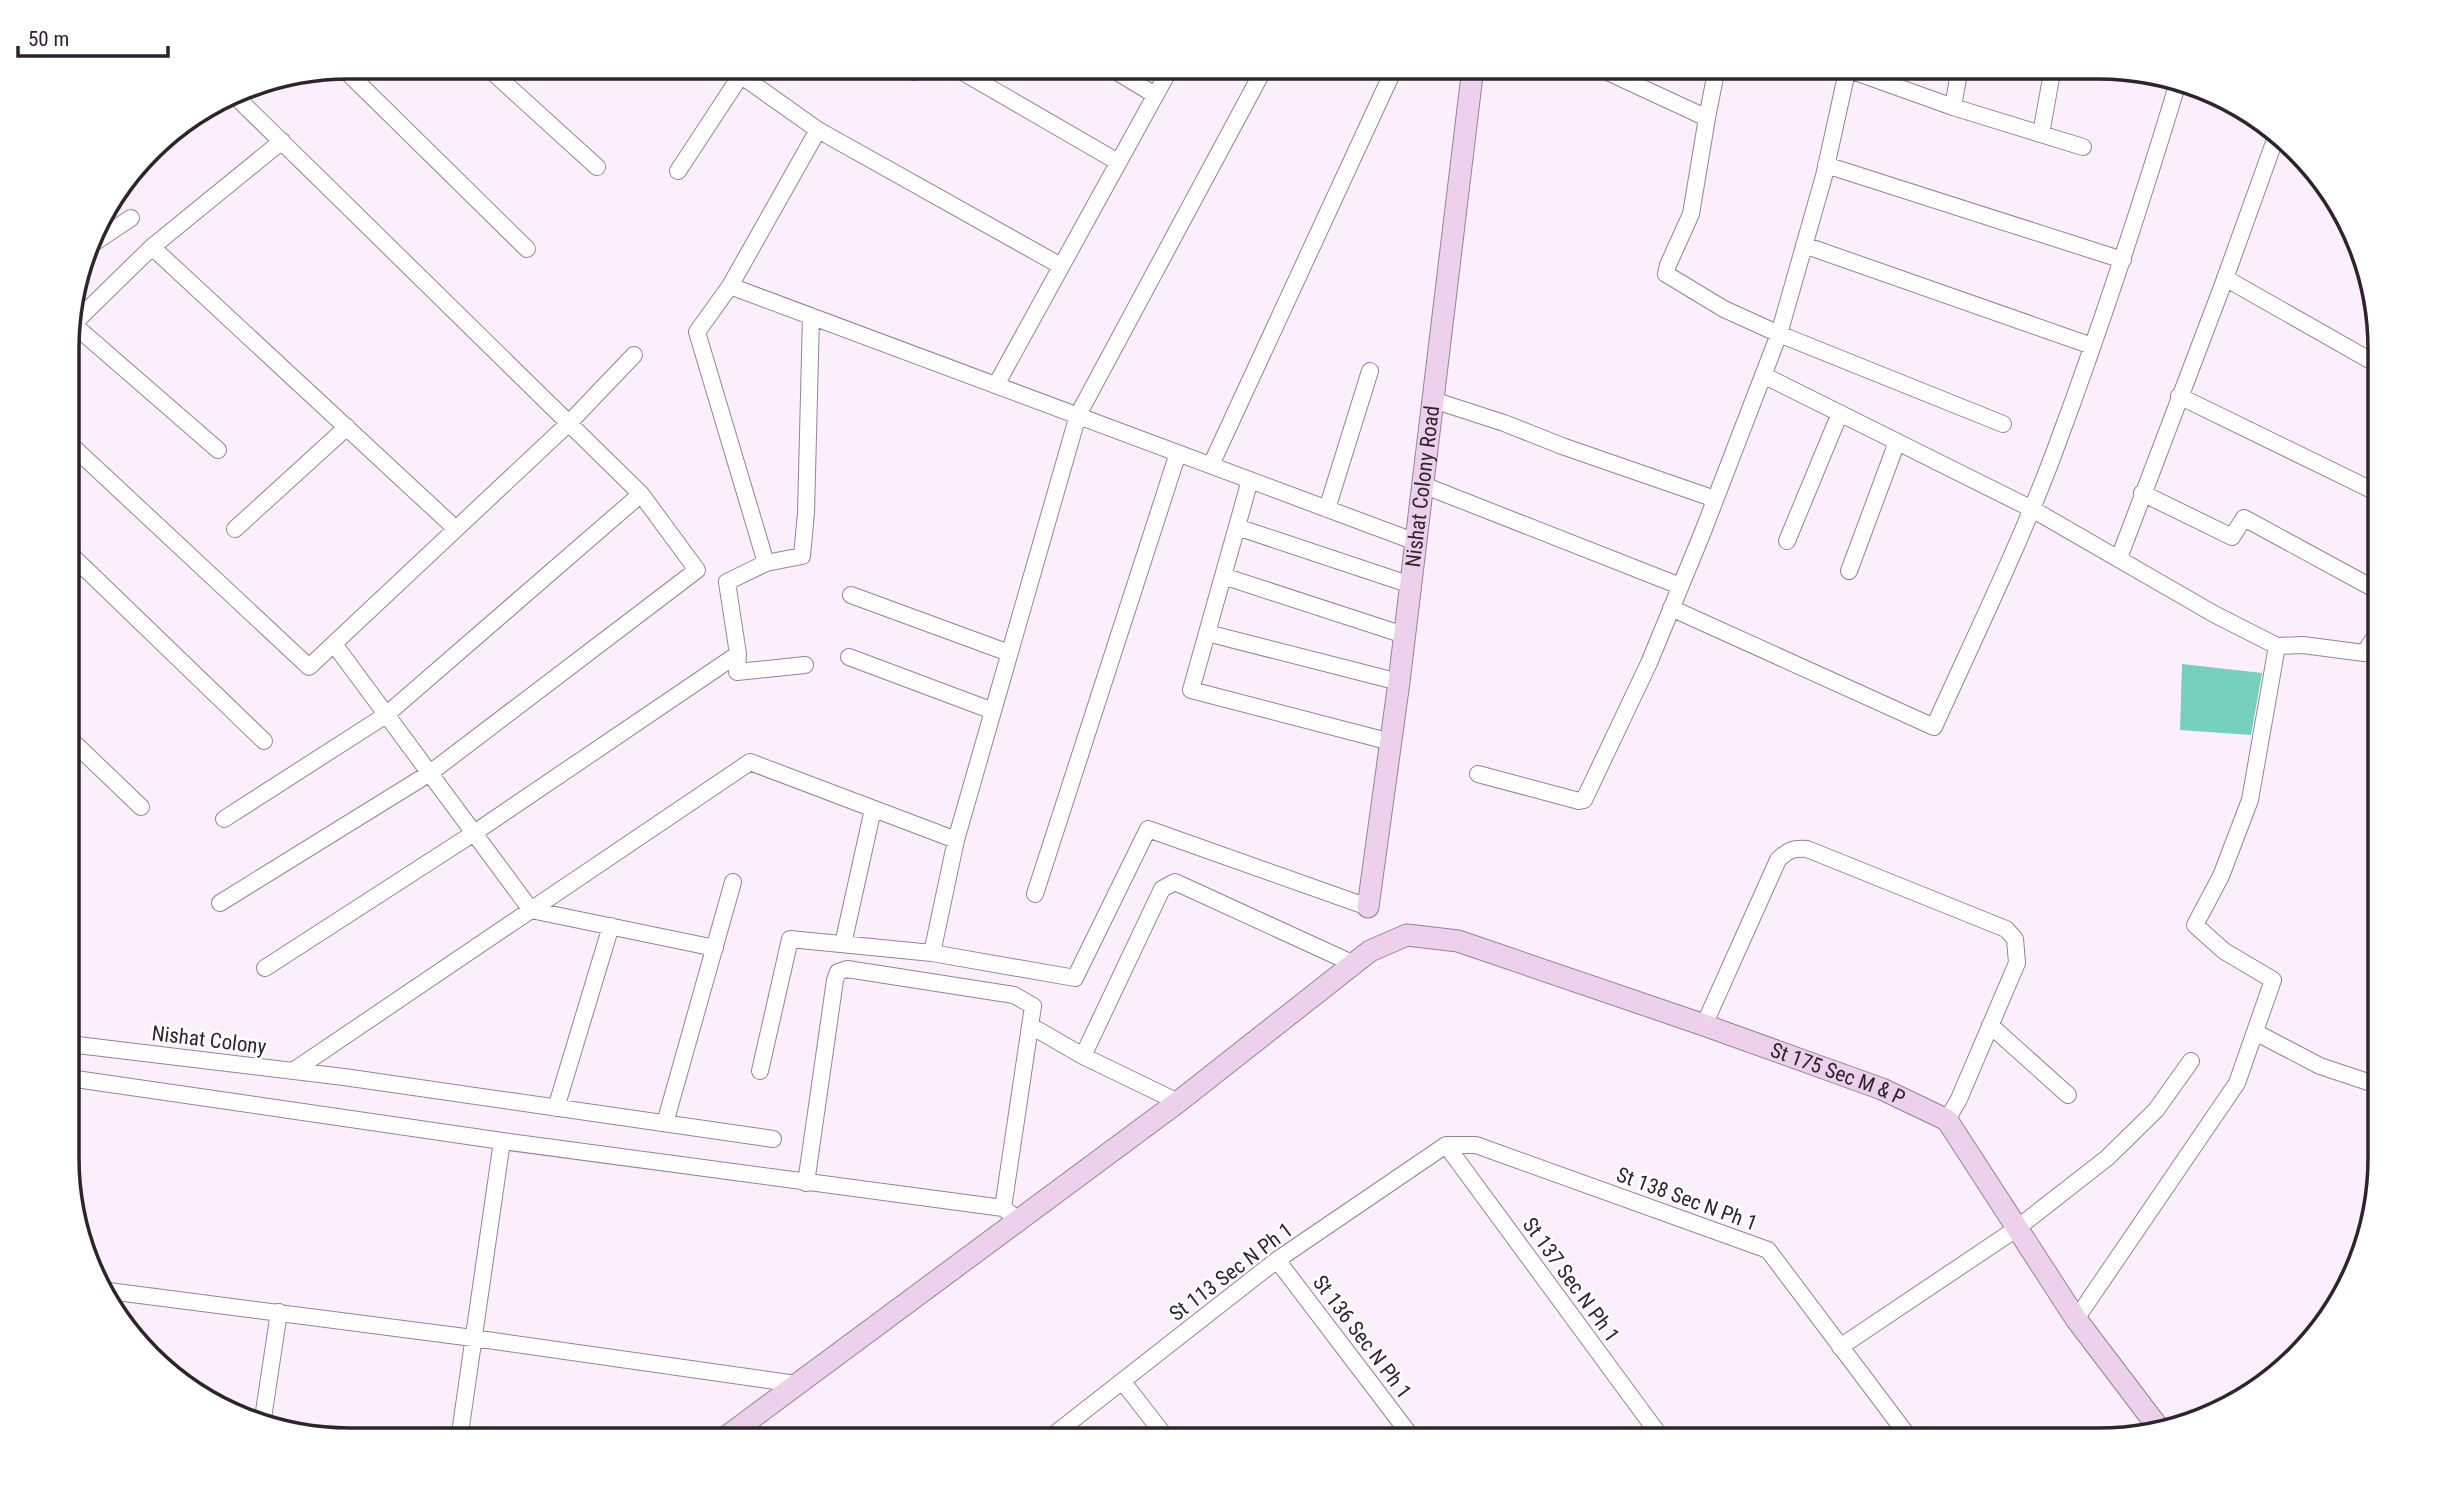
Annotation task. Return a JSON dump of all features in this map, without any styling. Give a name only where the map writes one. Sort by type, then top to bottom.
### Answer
[{"type":"street","points":[[354,79],[527,249]]},
{"type":"street","points":[[501,79],[597,167]]},
{"type":"street","points":[[678,172],[730,79]]},
{"type":"street","points":[[746,79],[818,130],[1061,266]]},
{"type":"street","points":[[976,79],[1118,162]]},
{"type":"street","points":[[1130,79],[1155,95]]},
{"type":"street","points":[[996,385],[1164,79]]},
{"type":"street","points":[[932,953],[956,840],[1078,415],[1258,79]]},
{"type":"street","points":[[1211,465],[1389,79]]},
{"type":"street","name":"Nishat Colony Road","points":[[1368,907],[1405,635],[1471,79]]},
{"type":"street","points":[[1624,79],[1707,118]]},
{"type":"street","points":[[1714,79],[1690,214],[1666,274],[1724,309],[1779,334],[2003,424]]},
{"type":"street","points":[[1478,774],[1579,801],[1584,800],[1649,663],[1779,334],[1826,165],[1846,79]]},
{"type":"street","points":[[1878,79],[1953,107],[2083,147]]},
{"type":"street","points":[[1953,107],[1958,79]]},
{"type":"street","points":[[2041,134],[2051,79]]},
{"type":"street","points":[[1671,608],[1934,727],[2032,509],[2123,260],[2176,90]]},
{"type":"street","points":[[220,903],[430,773],[697,570],[641,494],[241,101]]},
{"type":"street","points":[[766,563],[697,332],[730,286],[818,130]]},
{"type":"street","points":[[81,317],[152,247],[282,141]]},
{"type":"street","points":[[2119,558],[2274,144]]},
{"type":"street","points":[[1826,165],[2123,260]]},
{"type":"street","points":[[103,236],[131,218]]},
{"type":"street","points":[[1804,245],[2092,346]]},
{"type":"street","points":[[152,247],[457,529]]},
{"type":"street","points":[[2225,278],[2368,359]]},
{"type":"street","points":[[730,286],[1416,542]]},
{"type":"street","points":[[805,665],[737,672],[738,654],[727,582],[766,563],[802,556],[806,513],[811,316]]},
{"type":"street","points":[[79,333],[218,450]]},
{"type":"street","points":[[79,452],[309,667],[569,423],[634,355]]},
{"type":"street","points":[[1327,509],[1370,371]]},
{"type":"street","points":[[1763,375],[2032,509],[2214,614],[2277,646],[2303,645],[2364,653],[2368,647]]},
{"type":"street","points":[[2179,396],[2368,488]]},
{"type":"street","points":[[1433,400],[1715,499]]},
{"type":"street","points":[[1787,541],[1840,413]]},
{"type":"street","points":[[235,529],[347,427]]},
{"type":"street","points":[[1849,571],[1897,442]]},
{"type":"street","points":[[1035,894],[1178,453]]},
{"type":"street","points":[[1250,480],[1191,690],[1391,742]]},
{"type":"street","points":[[1423,485],[1680,586]]},
{"type":"street","points":[[2142,493],[2232,537],[2244,518],[2368,585]]},
{"type":"street","points":[[224,819],[387,715],[641,494]]},
{"type":"street","points":[[1237,527],[1411,585]]},
{"type":"street","points":[[79,563],[264,741]]},
{"type":"street","points":[[1223,576],[1405,635]]},
{"type":"street","points":[[851,595],[1009,653]]},
{"type":"street","points":[[1207,633],[1399,682]]},
{"type":"street","points":[[334,643],[531,910],[715,947]]},
{"type":"street","points":[[2076,1319],[2237,1083],[2273,980],[2224,951],[2195,925],[2221,876],[2250,800],[2277,646]]},
{"type":"street","points":[[265,968],[474,833],[738,654]]},
{"type":"street","points":[[849,657],[993,711]]},
{"type":"street","points":[[79,748],[141,807]]},
{"type":"street","points":[[293,1071],[750,762],[956,840]]},
{"type":"street","points":[[843,944],[873,809]]},
{"type":"street","points":[[760,1071],[790,939],[932,953],[1074,978],[1147,829],[1368,907]]},
{"type":"street","points":[[1704,1025],[1777,860],[1788,850],[1807,849],[2006,929],[2015,939],[2017,962],[1959,1099],[1947,1120],[2076,1319],[2154,1422]]},
{"type":"street","points":[[665,1123],[733,882]]},
{"type":"street","points":[[1083,1056],[1162,889],[1175,882],[1362,957]]},
{"type":"street","points":[[556,1108],[611,926]]},
{"type":"street","name":"St 175 Sec M & P","points":[[738,1428],[1020,1222],[1362,957],[1407,935],[1458,941],[1704,1025],[1882,1089],[1947,1120]]},
{"type":"street","points":[[806,1183],[838,972],[846,969],[1014,995],[1033,1006],[1003,1208]]},
{"type":"street","points":[[1990,1025],[2067,1095]]},
{"type":"street","points":[[1031,1026],[1083,1056],[1178,1102]]},
{"type":"street","points":[[2255,1032],[2320,1066],[2368,1082]]},
{"type":"street","name":"Nishat Colony","points":[[79,1045],[344,1077],[773,1139]]},
{"type":"street","points":[[1840,1348],[2017,1229],[2117,1149],[2156,1110],[2191,1061]]},
{"type":"street","points":[[79,1079],[502,1141],[1003,1208],[1020,1222]]},
{"type":"street","points":[[461,1428],[502,1141]]},
{"type":"street","name":"St 113 Sec N Ph 1","points":[[1063,1428],[1278,1260],[1446,1145]]},
{"type":"street","name":"St 138 Sec N Ph 1","points":[[1446,1145],[1476,1145],[1768,1250],[1902,1428]]},
{"type":"street","name":"St 137 Sec N Ph 1","points":[[1446,1145],[1654,1428]]},
{"type":"street","name":"St 136 Sec N Ph 1","points":[[1278,1260],[1405,1428]]},
{"type":"street","points":[[114,1292],[473,1338],[796,1384]]},
{"type":"street","points":[[264,1414],[279,1312]]},
{"type":"street","points":[[1123,1382],[1159,1428]]},
{"type":"building","points":[[2182,664],[2262,673],[2251,735],[2180,730]]}]
